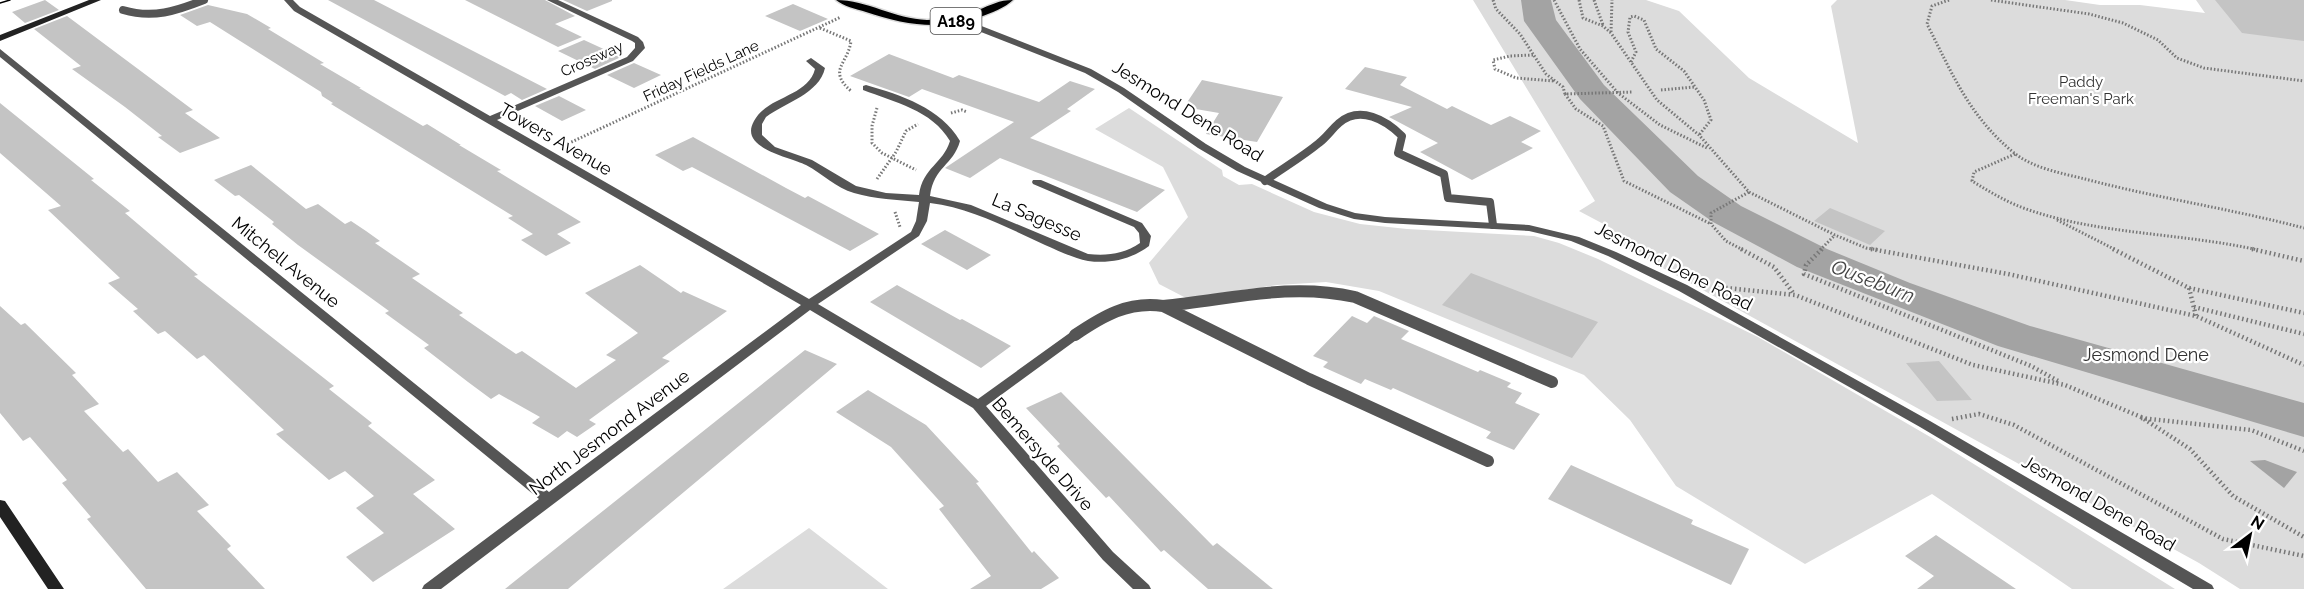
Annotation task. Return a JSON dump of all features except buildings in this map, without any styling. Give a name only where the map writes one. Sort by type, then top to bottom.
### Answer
[{"type":"main road","points":[[0,38],[97,0]]},
{"type":"main road","name":"A189","points":[[841,0],[900,20],[927,23],[961,21],[978,16],[1008,0]]},
{"type":"main road","points":[[0,505],[56,589]]},
{"type":"street","name":"Towers Avenue","points":[[288,0],[297,9],[809,304]]},
{"type":"street","name":"Crossway","points":[[490,120],[630,59],[640,48],[639,42],[635,39],[551,0]]},
{"type":"street","name":"Jesmond Dene Road","points":[[961,21],[1098,76],[1202,146],[1265,181],[1313,202],[1354,216],[1417,223],[1529,228],[1575,239],[1683,288],[1925,424],[2206,589]]},
{"type":"street","name":"Mitchell Avenue","points":[[0,52],[549,500]]},
{"type":"street","name":"La Sagesse","points":[[810,61],[820,68],[819,79],[806,90],[782,100],[763,116],[757,125],[756,133],[760,140],[768,146],[811,164],[857,191],[968,207],[1078,255],[1091,258],[1127,254],[1145,244],[1147,237],[1137,225],[1036,182]]},
{"type":"street","points":[[809,304],[915,234],[924,220],[929,177],[949,156],[955,141],[951,132],[935,118],[866,88]]},
{"type":"street","name":"North Jesmond Avenue","points":[[430,589],[809,304]]},
{"type":"street","name":"Bemersyde Drive","points":[[809,304],[978,405],[1108,556],[1143,589]]},
{"type":"street","points":[[978,405],[1075,335]]},
{"type":"lane","points":[[123,9],[144,16],[155,16],[204,0]]},
{"type":"lane","points":[[1265,181],[1321,142],[1343,120],[1353,116],[1370,116],[1385,120],[1402,136],[1398,153],[1444,174],[1448,198],[1490,202],[1493,225]]},
{"type":"lane","points":[[1163,306],[1193,305],[1287,288],[1336,291],[1355,297],[1552,382]]},
{"type":"lane","points":[[1075,335],[1113,310],[1124,306],[1150,303],[1163,306],[1309,379],[1488,461]]},
{"type":"path","points":[[1493,0],[1496,9],[1520,34],[1546,74],[1563,87],[1565,94],[1576,109],[1603,126],[1624,181],[1711,224],[1726,241],[1774,267],[1794,295]]},
{"type":"path","points":[[1554,0],[1580,49],[1618,93],[1660,125],[1709,149]]},
{"type":"path","points":[[1579,0],[1583,18],[1603,26],[1611,33],[1657,100],[1699,135],[1749,192],[1866,248],[2008,274],[2196,316],[2304,365]]},
{"type":"path","points":[[1593,0],[1603,26]]},
{"type":"path","points":[[1611,33],[1612,0]]},
{"type":"path","points":[[1931,0],[1932,6],[1927,24],[1967,103],[1992,133],[2015,154],[2049,170],[2114,187],[2252,214],[2304,228]]},
{"type":"path","points":[[1932,6],[1949,0]]},
{"type":"path","points":[[1991,0],[2059,8],[2123,23],[2158,40],[2177,58],[2204,69],[2304,81]]},
{"type":"path","name":"Friday Fields Lane","points":[[548,153],[862,8]]},
{"type":"path","points":[[1630,63],[1636,52],[1628,32],[1630,17],[1634,16],[1644,20],[1656,50],[1684,71],[1704,100],[1710,120],[1699,135]]},
{"type":"path","points":[[1533,55],[1510,56],[1493,60],[1495,69],[1505,76],[1529,81],[1555,81]]},
{"type":"path","points":[[1661,90],[1694,87]]},
{"type":"path","points":[[1565,94],[1633,92]]},
{"type":"path","points":[[879,102],[872,126],[872,143],[875,148],[929,177]]},
{"type":"path","points":[[879,183],[877,177],[892,158],[906,131],[935,118],[962,110],[967,112]]},
{"type":"path","points":[[2015,154],[1974,172],[1972,181],[1988,192],[2052,218],[2189,288],[2304,313]]},
{"type":"path","points":[[1711,224],[1711,213],[1749,192]]},
{"type":"path","points":[[2052,218],[2219,242],[2304,261]]},
{"type":"path","points":[[1835,235],[1806,265],[1804,274],[1863,300],[2031,366],[2065,385],[2141,417],[2190,449],[2233,496],[2304,537]]},
{"type":"path","points":[[1683,288],[1728,287],[1794,295],[1973,366],[2065,385]]},
{"type":"path","points":[[2189,288],[2196,316]]},
{"type":"path","points":[[2194,307],[2304,334]]},
{"type":"path","points":[[1925,424],[1979,414],[2014,425],[2223,539],[2304,556]]},
{"type":"path","points":[[2141,417],[2251,430],[2304,451]]},
{"type":"green space","name":"Jesmond Dene","points":[[1473,0],[1646,0],[1679,11],[1749,78],[1858,143],[1831,6],[1837,0],[2065,0],[2100,5],[2140,5],[2205,13],[2196,0],[2304,0],[2304,589],[2240,589],[2199,563],[1621,245],[1611,228],[1579,211],[1595,201]]},
{"type":"green space","points":[[1129,108],[1222,170],[1223,176],[1239,185],[1252,184],[1314,212],[1360,224],[1534,236],[1559,243],[1598,259],[1758,337],[1932,438],[2175,589],[2072,589],[1932,494],[1805,564],[1676,486],[1630,420],[1584,375],[1379,291],[1326,282],[1277,285],[1186,298],[1159,284],[1149,263],[1188,217],[1163,167],[1095,129]]},
{"type":"green space","points":[[809,528],[888,589],[723,589]]},
{"type":"shaded area","points":[[2265,460],[2297,472],[2284,488],[2250,461]]},
{"type":"waterway","name":"Ouseburn","points":[[1536,0],[1540,21],[1592,92],[1684,184],[1727,214],[1812,258],[1895,292],[2014,336],[2304,420]]},
{"type":"tram line","points":[[0,3],[10,0]]},
{"type":"park label","name":"Paddy Freeman's Park","points":[[2081,90]]}]
